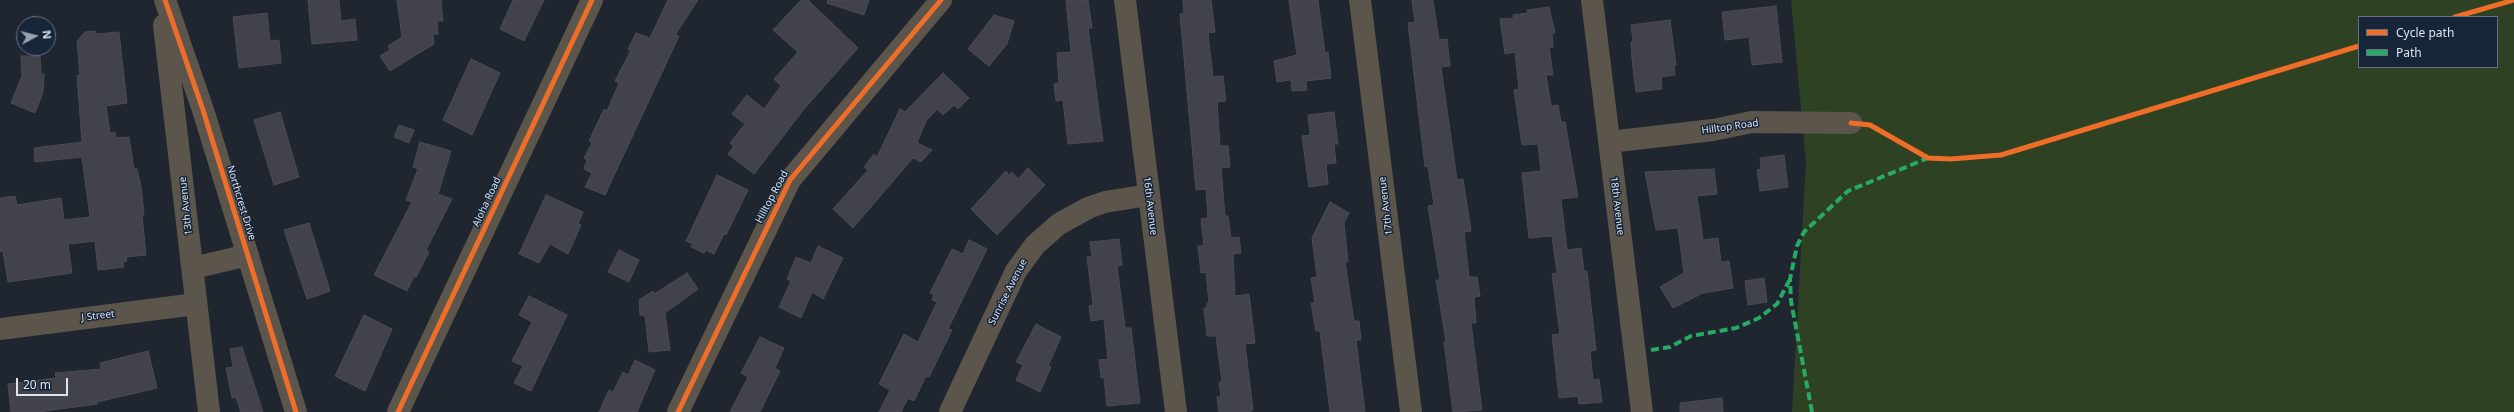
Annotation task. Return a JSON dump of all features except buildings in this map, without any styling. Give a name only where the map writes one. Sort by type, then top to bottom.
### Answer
[{"type":"street","name":"13th Avenue","points":[[161,0],[193,268],[208,412]]},
{"type":"street","name":"Northcrest Drive","points":[[165,0],[203,110],[296,412]]},
{"type":"street","name":"Aloha Road","points":[[398,412],[592,0]]},
{"type":"street","name":"Hilltop Road","points":[[678,412],[790,180],[941,0]]},
{"type":"street","name":"16th Avenue","points":[[1125,0],[1176,412]]},
{"type":"street","name":"17th Avenue","points":[[1360,0],[1411,412]]},
{"type":"street","name":"18th Avenue","points":[[1592,0],[1642,412]]},
{"type":"street","name":"Hilltop Road","points":[[1609,142],[1713,130],[1752,122],[1852,123]]},
{"type":"street","name":"Sunrise Avenue","points":[[950,412],[1016,271],[1035,245],[1059,224],[1088,208],[1105,202],[1148,195]]},
{"type":"street","points":[[193,268],[248,255]]},
{"type":"street","name":"J Street","points":[[0,329],[196,304]]},
{"type":"green space","points":[[1791,0],[2514,0],[2514,412],[1792,412],[1806,163]]},
{"type":"marked path","points":[[1812,412],[1791,301],[1790,279],[1797,246],[1804,232],[1848,191],[1928,158]]},
{"type":"marked path","points":[[1651,350],[1670,347],[1691,336],[1736,328],[1759,318],[1777,304],[1789,281]]},
{"type":"cycle path","points":[[165,0],[203,110],[296,412]]},
{"type":"cycle path","points":[[398,412],[592,0]]},
{"type":"cycle path","points":[[678,412],[790,180],[941,0]]},
{"type":"cycle path","points":[[2458,16],[2514,0]]},
{"type":"cycle path","points":[[1851,123],[1870,125],[1928,158],[1951,159],[2001,155],[2358,46]]}]
